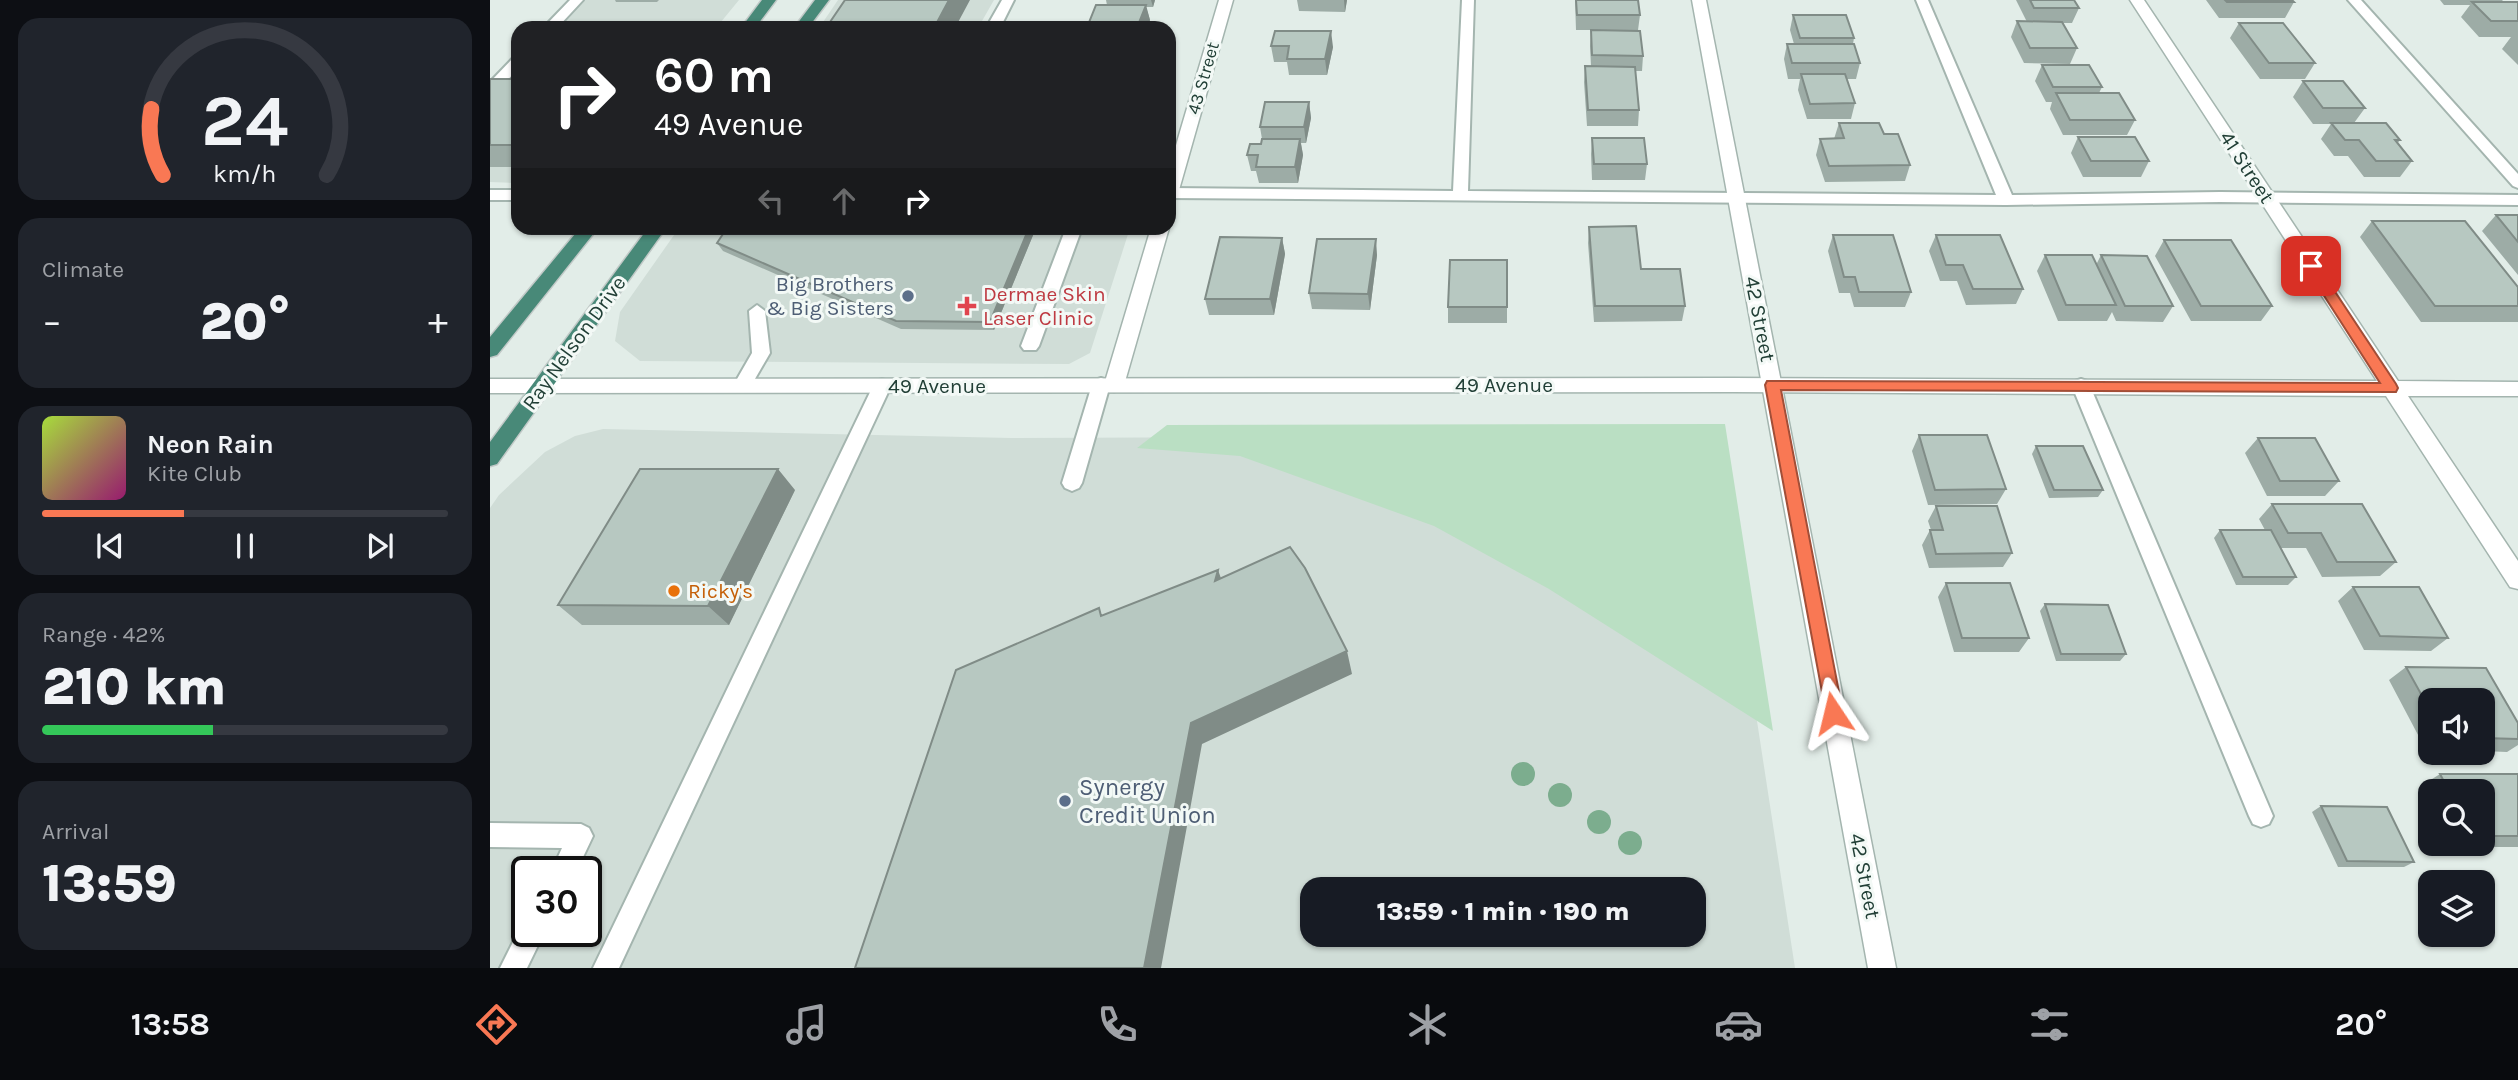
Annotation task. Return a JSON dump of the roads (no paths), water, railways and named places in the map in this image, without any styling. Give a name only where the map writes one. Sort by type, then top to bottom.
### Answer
[{"type":"highway","points":[[753,21],[769,0]]},
{"type":"highway","points":[[806,21],[822,0]]},
{"type":"highway","points":[[490,350],[583,235]]},
{"type":"highway","name":"Ray Nelson Drive","points":[[490,458],[652,235]]},
{"type":"street","name":"43 Street","points":[[1176,174],[1226,0]]},
{"type":"street","name":"42 Street","points":[[1699,0],[1882,968]]},
{"type":"street","name":"41 Street","points":[[2137,0],[2518,580]]},
{"type":"street","points":[[1108,386],[1158,235]]},
{"type":"street","name":"49 Avenue","points":[[490,386],[1772,385],[2518,389]]},
{"type":"lane","points":[[557,21],[577,0]]},
{"type":"lane","points":[[997,21],[1008,0]]},
{"type":"lane","points":[[1460,195],[1468,0]]},
{"type":"lane","points":[[1922,0],[2007,200]]},
{"type":"lane","points":[[2354,0],[2518,183]]},
{"type":"lane","points":[[490,90],[511,71]]},
{"type":"lane","points":[[490,195],[511,195]]},
{"type":"lane","points":[[1176,195],[2518,200]]},
{"type":"lane","points":[[1030,346],[1071,235]]},
{"type":"lane","points":[[742,386],[761,353],[757,311]]},
{"type":"lane","points":[[606,968],[883,386]]},
{"type":"lane","points":[[1072,483],[1108,386]]},
{"type":"lane","points":[[2081,386],[2261,816]]},
{"type":"lane","points":[[490,835],[581,836],[571,856]]},
{"type":"lane","points":[[513,968],[524,947]]},
{"type":"place","name":"Big Brothers & Big Sisters","points":[[908,296]]},
{"type":"place","name":"Dermae Skin Laser Clinic","points":[[967,306]]},
{"type":"place","name":"Ricky's","points":[[674,591]]},
{"type":"place","name":"Synergy Credit Union","points":[[1065,801]]}]
